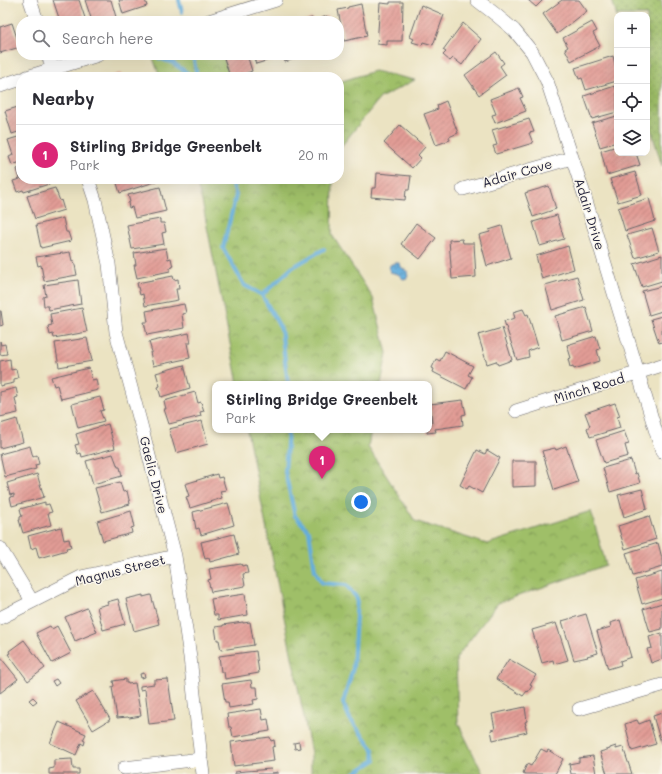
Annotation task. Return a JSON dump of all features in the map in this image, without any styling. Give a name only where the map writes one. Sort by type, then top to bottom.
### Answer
[{"type":"street","points":[[30,0],[35,16]]},
{"type":"street","points":[[225,16],[276,0]]},
{"type":"street","name":"Adair Drive","points":[[477,0],[514,30],[532,52],[547,81],[662,452]]},
{"type":"street","points":[[50,60],[54,72]]},
{"type":"street","points":[[56,72],[86,60]]},
{"type":"street","points":[[0,86],[16,81]]},
{"type":"street","name":"Adair Cove","points":[[463,189],[572,158]]},
{"type":"street","name":"Gaelic Drive","points":[[90,184],[96,200],[109,264],[116,332],[175,556],[190,657],[203,774]]},
{"type":"street","name":"Minch Road","points":[[516,411],[662,365]]},
{"type":"street","points":[[0,548],[32,601]]},
{"type":"street","name":"Magnus Street","points":[[0,618],[81,577],[175,556]]},
{"type":"street","points":[[579,709],[662,685]]},
{"type":"street","points":[[124,768],[201,759]]},
{"type":"green space","points":[[612,0],[662,0],[662,166],[650,126],[650,12],[616,12]]},
{"type":"green space","points":[[154,60],[225,60],[228,72],[158,72]]},
{"type":"green space","points":[[374,71],[415,80],[380,98],[344,143],[344,80]]},
{"type":"green space","points":[[197,184],[333,184],[332,235],[373,298],[387,353],[382,381],[237,381],[202,201]]},
{"type":"green space","points":[[248,433],[370,433],[368,447],[415,521],[487,544],[591,511],[606,565],[498,603],[456,658],[458,723],[483,774],[311,774],[311,753]]},
{"type":"water","points":[[399,263],[402,268],[408,272],[407,278],[403,279],[398,274],[390,272],[390,265]]},
{"type":"building","points":[[53,0],[79,0],[84,16],[58,16]]},
{"type":"building","points":[[85,0],[111,0],[116,16],[90,16]]},
{"type":"building","points":[[119,0],[145,0],[147,6],[123,14]]},
{"type":"building","points":[[528,0],[543,0],[536,7]]},
{"type":"building","points":[[562,0],[579,0],[587,11],[557,34],[543,14]]},
{"type":"building","points":[[390,2],[403,2],[402,41],[387,41],[387,45],[377,44],[380,3],[390,4]]},
{"type":"building","points":[[361,4],[367,36],[344,41],[344,16],[339,16],[338,10]]},
{"type":"building","points":[[421,5],[444,15],[433,45],[423,42],[422,45],[412,42],[414,39],[410,37]]},
{"type":"building","points":[[592,22],[597,31],[593,33],[600,46],[571,61],[565,49],[568,47],[563,38]]},
{"type":"building","points":[[12,23],[16,35],[16,48],[0,53],[0,27]]},
{"type":"building","points":[[463,23],[481,39],[462,65],[453,58],[450,61],[443,55],[446,52],[443,50]]},
{"type":"building","points":[[496,52],[504,63],[500,66],[506,75],[479,95],[465,75]]},
{"type":"building","points":[[613,56],[614,82],[586,90],[582,78],[579,79],[575,68]]},
{"type":"building","points":[[225,60],[249,60],[252,71],[250,72],[228,72]]},
{"type":"building","points":[[255,60],[269,60],[256,64]]},
{"type":"building","points":[[614,86],[614,113],[592,119],[584,96]]},
{"type":"building","points":[[519,88],[523,97],[520,98],[526,111],[495,123],[492,115],[496,114],[490,99]]},
{"type":"building","points":[[446,101],[458,133],[449,137],[450,140],[436,145],[424,114],[438,109],[437,105]]},
{"type":"building","points":[[16,108],[16,133],[12,134],[5,111]]},
{"type":"building","points":[[614,117],[614,143],[600,147],[592,123]]},
{"type":"building","points":[[529,119],[534,132],[529,133],[533,143],[496,154],[493,146],[497,145],[492,130]]},
{"type":"building","points":[[400,125],[425,147],[418,155],[421,158],[412,168],[384,143]]},
{"type":"building","points":[[16,138],[16,164],[12,165],[9,157],[13,155],[8,140]]},
{"type":"building","points":[[614,147],[614,156],[637,156],[640,165],[607,175],[601,151]]},
{"type":"building","points":[[635,172],[642,195],[618,202],[610,179]]},
{"type":"building","points":[[377,173],[411,176],[409,190],[406,190],[405,200],[371,197],[372,188],[376,188]]},
{"type":"building","points":[[16,180],[16,184],[49,184],[24,192],[23,190],[17,192],[13,181]]},
{"type":"building","points":[[117,184],[148,184],[120,193]]},
{"type":"building","points":[[549,186],[556,209],[533,217],[525,193]]},
{"type":"building","points":[[160,187],[166,211],[135,218],[132,207],[129,208],[128,203],[130,202],[128,195]]},
{"type":"building","points":[[55,188],[64,210],[35,219],[27,196]]},
{"type":"building","points":[[649,198],[655,221],[625,231],[618,208]]},
{"type":"building","points":[[557,215],[564,239],[540,246],[533,222]]},
{"type":"building","points":[[63,218],[66,232],[68,232],[71,241],[41,248],[36,225]]},
{"type":"building","points":[[160,219],[160,223],[164,223],[166,232],[162,233],[164,244],[132,249],[127,225]]},
{"type":"building","points":[[416,223],[436,238],[420,259],[401,244]]},
{"type":"building","points":[[502,226],[511,258],[487,266],[479,235],[490,232],[489,230]]},
{"type":"building","points":[[652,228],[659,251],[635,258],[627,235]]},
{"type":"building","points":[[462,239],[463,243],[474,243],[476,277],[452,279],[449,240]]},
{"type":"building","points":[[568,246],[574,269],[542,279],[536,256]]},
{"type":"building","points":[[166,248],[168,259],[171,258],[173,267],[170,268],[170,271],[137,278],[134,265],[136,265],[134,253]]},
{"type":"building","points":[[70,252],[72,261],[74,260],[77,275],[44,281],[41,265],[38,266],[36,257]]},
{"type":"building","points":[[662,255],[662,281],[642,287],[634,264]]},
{"type":"building","points":[[173,276],[174,280],[178,279],[179,289],[176,289],[178,300],[145,306],[143,294],[140,295],[137,283]]},
{"type":"building","points":[[577,276],[584,300],[552,310],[545,285]]},
{"type":"building","points":[[78,280],[81,304],[49,310],[48,306],[44,306],[43,297],[46,296],[44,285]]},
{"type":"building","points":[[662,286],[662,311],[649,315],[642,291]]},
{"type":"building","points":[[184,304],[186,313],[182,314],[184,328],[147,335],[144,322],[148,322],[146,311]]},
{"type":"building","points":[[586,307],[593,331],[562,340],[555,316]]},
{"type":"building","points":[[82,308],[87,332],[54,338],[53,334],[50,335],[48,326],[52,325],[50,314]]},
{"type":"building","points":[[523,309],[526,315],[528,314],[538,347],[528,351],[529,357],[517,360],[504,321],[515,318],[513,312]]},
{"type":"building","points":[[0,311],[3,325],[0,326]]},
{"type":"building","points":[[662,316],[662,342],[659,343],[651,319]]},
{"type":"building","points":[[502,328],[512,360],[498,365],[496,361],[487,364],[478,335]]},
{"type":"building","points":[[189,333],[191,343],[187,343],[190,358],[153,366],[150,352],[152,352],[149,342]]},
{"type":"building","points":[[596,336],[600,349],[597,350],[600,361],[574,369],[573,366],[570,367],[568,359],[571,358],[567,345]]},
{"type":"building","points":[[87,338],[92,361],[59,367],[55,343]]},
{"type":"building","points":[[0,341],[1,345],[5,344],[7,354],[0,355]]},
{"type":"building","points":[[445,351],[473,366],[468,375],[472,377],[466,389],[433,372],[434,369],[432,368],[436,359],[440,361]]},
{"type":"building","points":[[10,359],[11,370],[16,369],[18,378],[14,379],[14,383],[0,386],[0,361]]},
{"type":"building","points":[[184,365],[190,388],[161,397],[158,387],[160,386],[156,373]]},
{"type":"building","points":[[89,368],[92,380],[96,379],[98,390],[61,399],[57,385],[54,386],[51,377]]},
{"type":"building","points":[[16,388],[18,397],[15,398],[18,413],[0,417],[0,392]]},
{"type":"building","points":[[195,392],[198,403],[201,402],[204,411],[200,412],[201,416],[169,424],[164,409],[166,409],[164,401]]},
{"type":"building","points":[[100,397],[104,410],[100,411],[104,421],[78,428],[72,404]]},
{"type":"building","points":[[463,400],[466,414],[462,415],[463,425],[435,429],[436,432],[432,432],[432,404]]},
{"type":"building","points":[[615,403],[620,416],[617,417],[620,428],[590,437],[587,428],[590,426],[585,413]]},
{"type":"building","points":[[17,419],[23,442],[0,448],[0,424]]},
{"type":"building","points":[[202,421],[208,444],[176,453],[169,429]]},
{"type":"building","points":[[108,424],[115,448],[82,457],[81,453],[78,454],[75,445],[79,444],[76,434]]},
{"type":"building","points":[[624,431],[629,444],[625,445],[628,456],[604,463],[596,440]]},
{"type":"building","points":[[30,446],[33,457],[37,455],[39,464],[35,465],[36,469],[5,477],[0,454]]},
{"type":"building","points":[[566,446],[578,482],[554,490],[542,451],[555,448],[556,450]]},
{"type":"building","points":[[477,450],[485,454],[487,450],[500,458],[482,493],[469,486],[467,489],[460,485]]},
{"type":"building","points":[[113,454],[118,467],[120,467],[122,476],[93,484],[86,461]]},
{"type":"building","points":[[631,460],[635,474],[637,473],[640,483],[610,492],[603,468]]},
{"type":"building","points":[[512,461],[536,461],[536,486],[512,487]]},
{"type":"building","points":[[37,474],[44,497],[12,506],[10,497],[14,496],[14,494],[10,495],[7,483]]},
{"type":"building","points":[[217,474],[218,478],[222,477],[226,490],[220,491],[222,498],[190,508],[186,497],[189,496],[185,484]]},
{"type":"building","points":[[120,482],[123,492],[127,491],[130,504],[102,512],[95,488]]},
{"type":"building","points":[[642,489],[647,509],[624,517],[618,495]]},
{"type":"building","points":[[45,502],[45,505],[49,504],[52,512],[48,513],[51,525],[23,533],[19,520],[22,516],[20,509]]},
{"type":"building","points":[[228,503],[234,525],[201,535],[199,528],[196,529],[193,512]]},
{"type":"building","points":[[131,511],[134,523],[134,527],[131,528],[132,533],[103,541],[97,521]]},
{"type":"building","points":[[649,516],[656,539],[625,549],[618,526]]},
{"type":"building","points":[[61,527],[64,540],[69,539],[71,547],[66,548],[67,550],[39,558],[36,547],[31,549],[28,536]]},
{"type":"building","points":[[234,534],[239,554],[210,562],[209,558],[205,559],[201,542]]},
{"type":"building","points":[[658,543],[662,558],[662,567],[633,576],[626,553]]},
{"type":"building","points":[[241,564],[242,566],[246,565],[248,573],[243,574],[245,586],[211,592],[208,580],[211,579],[209,569]]},
{"type":"building","points":[[662,572],[662,598],[642,604],[635,580]]},
{"type":"building","points":[[245,594],[248,615],[218,620],[218,615],[214,615],[211,599]]},
{"type":"building","points":[[143,595],[143,597],[151,595],[159,624],[134,631],[126,599]]},
{"type":"building","points":[[118,599],[125,624],[103,630],[97,607]]},
{"type":"building","points":[[662,603],[662,629],[650,632],[643,609]]},
{"type":"building","points":[[87,608],[97,632],[75,641],[65,617]]},
{"type":"building","points":[[586,614],[598,653],[574,660],[562,621]]},
{"type":"building","points":[[620,620],[631,657],[620,661],[621,665],[608,669],[597,631],[611,627],[610,623]]},
{"type":"building","points":[[250,622],[254,645],[221,650],[219,640],[217,640],[215,627]]},
{"type":"building","points":[[556,623],[568,660],[554,664],[553,660],[542,663],[532,630]]},
{"type":"building","points":[[50,626],[52,629],[57,626],[71,653],[52,663],[36,633]]},
{"type":"building","points":[[662,633],[662,659],[651,663],[647,649],[652,648],[649,637]]},
{"type":"building","points":[[24,640],[45,668],[28,681],[8,654],[10,653],[9,651]]},
{"type":"building","points":[[256,651],[259,673],[225,679],[224,672],[221,672],[219,656]]},
{"type":"building","points":[[1,658],[18,679],[0,693],[0,659]]},
{"type":"building","points":[[509,659],[536,675],[530,685],[532,686],[523,696],[496,679]]},
{"type":"building","points":[[144,673],[145,677],[141,678],[140,674]]},
{"type":"building","points":[[56,679],[59,683],[55,686],[52,681]]},
{"type":"building","points":[[126,679],[126,683],[128,684],[135,683],[141,716],[117,718],[112,687],[114,686],[113,681]]},
{"type":"building","points":[[168,679],[174,721],[149,724],[145,689],[140,690],[140,686],[154,684],[154,680]]},
{"type":"building","points":[[251,680],[252,687],[257,687],[258,699],[253,700],[254,704],[229,708],[228,702],[225,702],[222,684]]},
{"type":"building","points":[[93,691],[110,719],[93,730],[76,701]]},
{"type":"building","points":[[33,697],[37,701],[33,704],[29,700]]},
{"type":"building","points":[[525,707],[527,721],[525,722],[525,725],[527,732],[493,740],[491,730],[495,729],[492,714]]},
{"type":"building","points":[[261,709],[263,720],[268,719],[270,731],[233,737],[231,727],[229,727],[227,714]]},
{"type":"building","points":[[662,713],[662,746],[653,716]]},
{"type":"building","points":[[637,720],[639,724],[649,720],[656,744],[632,751],[625,724]]},
{"type":"building","points":[[59,722],[86,734],[83,740],[85,741],[84,745],[81,743],[76,755],[50,743]]},
{"type":"building","points":[[270,737],[271,741],[274,740],[275,746],[272,747],[274,761],[234,766],[231,742]]},
{"type":"building","points":[[299,742],[300,748],[295,749],[294,743]]},
{"type":"building","points":[[616,746],[616,749],[623,747],[632,774],[607,774],[600,752]]},
{"type":"building","points":[[541,749],[547,752],[548,750],[563,759],[555,774],[523,773],[527,764],[531,766]]},
{"type":"building","points":[[593,756],[596,774],[571,774],[569,764],[579,762],[579,758]]},
{"type":"building","points":[[72,759],[73,769],[79,769],[79,774],[49,774],[49,769],[54,768],[54,760]]},
{"type":"building","points":[[271,769],[272,773],[278,772],[278,774],[235,774],[235,772]]},
{"type":"waterway","points":[[179,0],[182,12]]},
{"type":"waterway","points":[[165,60],[173,63],[186,72]]},
{"type":"waterway","points":[[194,60],[196,72]]},
{"type":"waterway","points":[[232,184],[236,195],[223,248],[244,285],[262,295],[281,329],[288,381]]},
{"type":"waterway","points":[[262,295],[293,267],[324,249]]},
{"type":"waterway","points":[[288,433],[285,472],[295,516],[309,531],[315,570],[322,583],[346,585],[357,598],[353,668],[343,703],[350,719],[373,749],[375,760],[354,774]]},
{"type":"place","name":"Stirling Bridge Greenbelt","points":[[322,479]]}]
